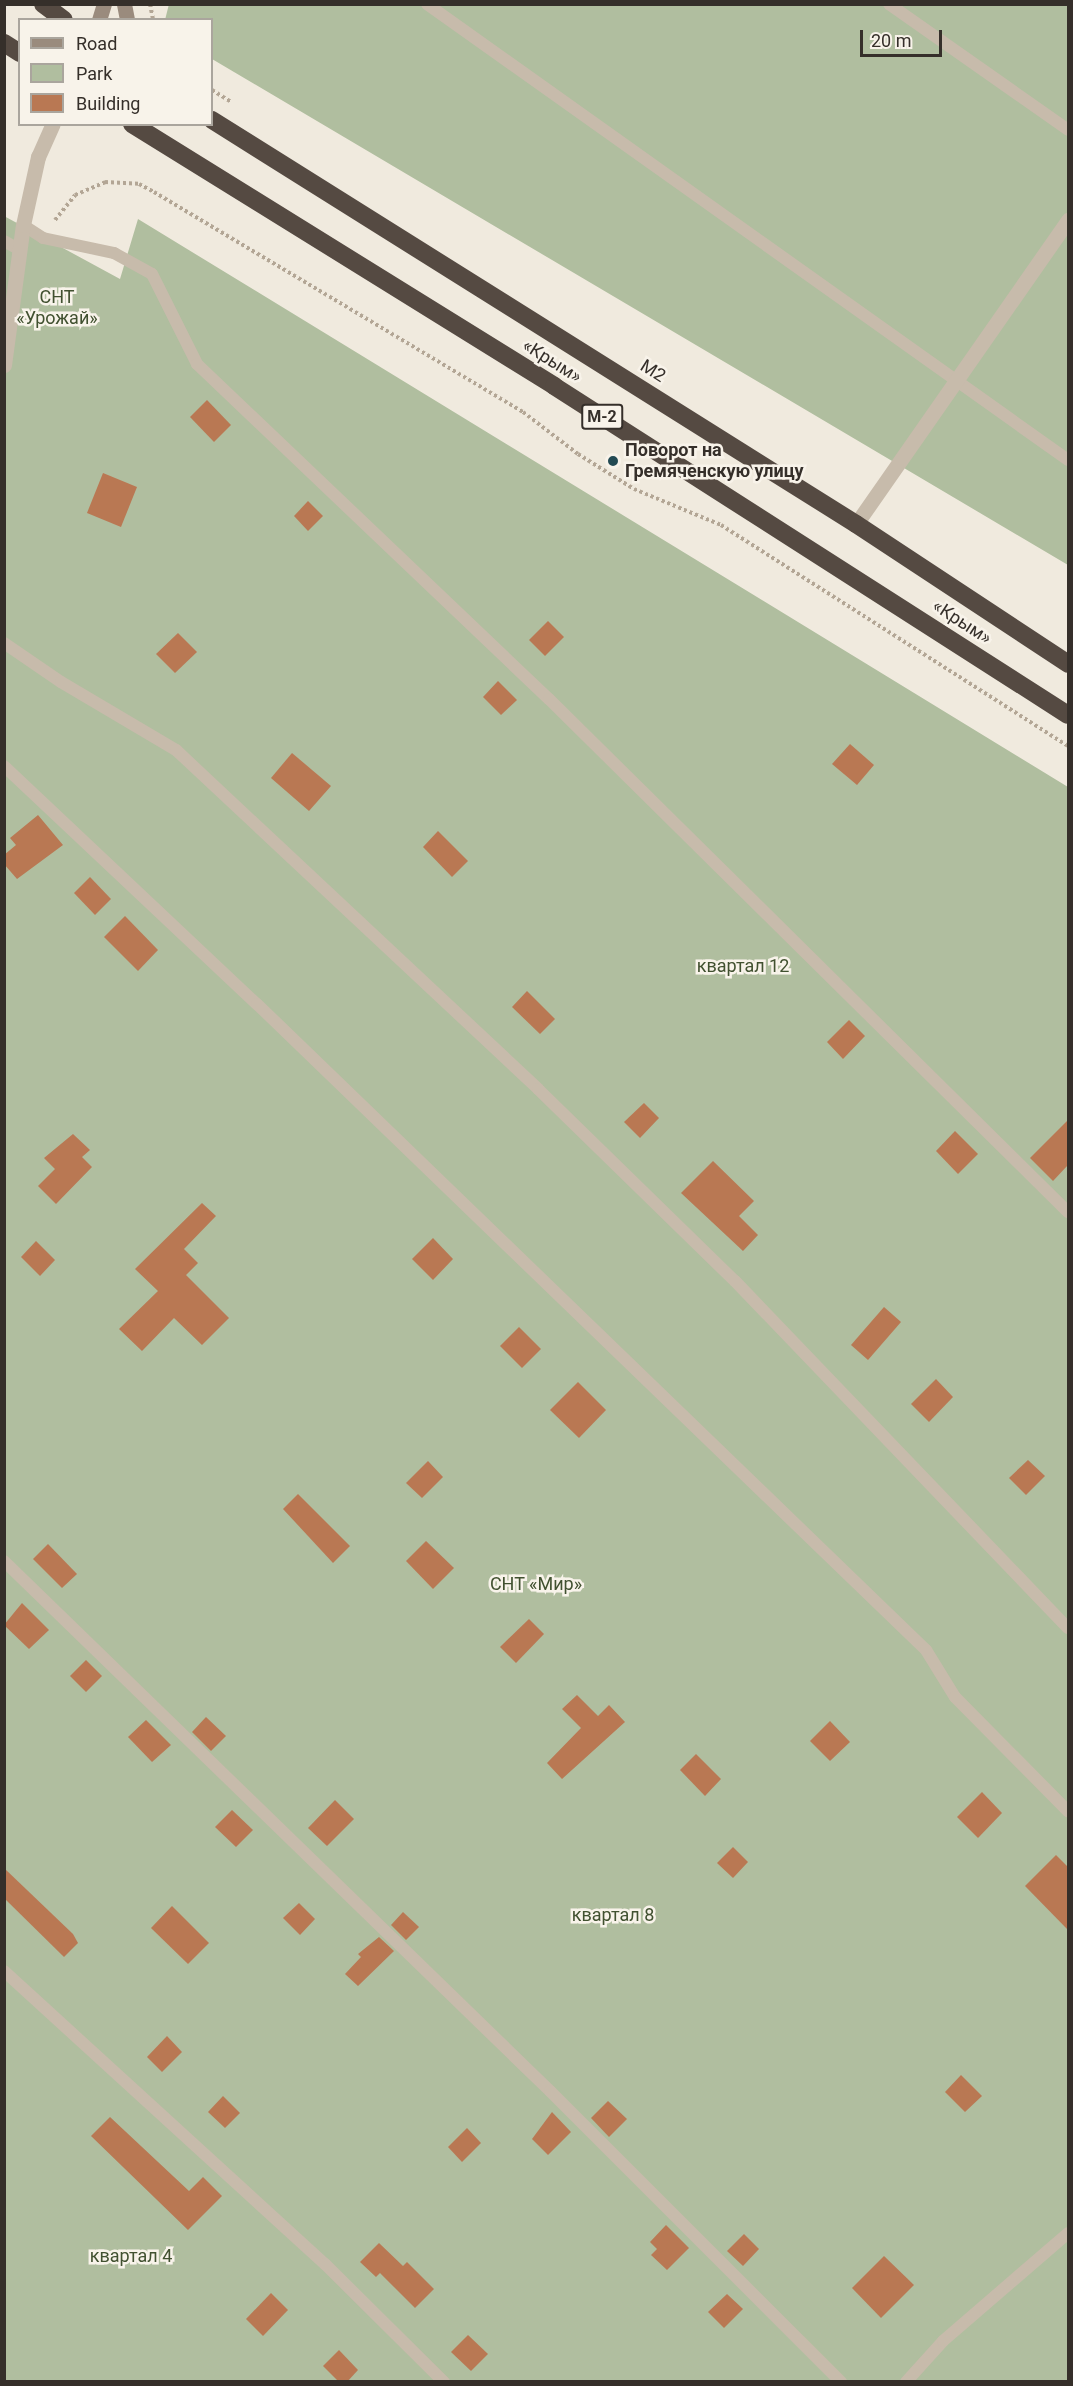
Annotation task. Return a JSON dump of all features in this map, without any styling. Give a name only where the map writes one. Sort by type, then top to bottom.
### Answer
[{"type":"highway","points":[[44,4],[62,18]]},
{"type":"highway","points":[[4,43],[18,52]]},
{"type":"highway","name":"М2","points":[[213,121],[856,524],[1068,664]]},
{"type":"highway","name":"«Крым»","points":[[135,126],[554,386],[1068,715]]},
{"type":"street","points":[[4,365],[23,225],[38,157],[52,126]]},
{"type":"street","points":[[856,524],[1068,220]]},
{"type":"lane","points":[[427,4],[954,382],[1068,460]]},
{"type":"lane","points":[[889,4],[1068,130]]},
{"type":"lane","points":[[23,225],[43,238],[114,253],[152,274],[197,364],[549,699],[1068,1212]]},
{"type":"lane","points":[[4,241],[20,250]]},
{"type":"lane","points":[[4,643],[61,682],[176,750],[538,1089],[735,1281],[1068,1628]]},
{"type":"lane","points":[[4,766],[257,1004],[926,1650],[955,1697],[1068,1811]]},
{"type":"lane","points":[[4,1561],[550,2091],[842,2382]]},
{"type":"lane","points":[[4,1971],[325,2264],[444,2382]]},
{"type":"lane","points":[[906,2382],[943,2341],[1068,2233]]},
{"type":"path","points":[[213,91],[231,102]]},
{"type":"path","points":[[43,238],[63,207],[89,186],[122,181],[154,192],[523,412],[578,454],[634,489],[721,525],[1068,746]]},
{"type":"green space","points":[[169,4],[1068,5],[1068,565],[213,60],[213,18],[166,18]]},
{"type":"green space","name":"СНТ «Мир»","points":[[4,216],[120,279],[138,219],[1068,787],[1068,2381],[5,2381]]},
{"type":"building","points":[[207,400],[231,425],[214,442],[190,417]]},
{"type":"building","points":[[103,473],[137,487],[121,527],[87,513]]},
{"type":"building","points":[[308,501],[323,516],[308,531],[294,516]]},
{"type":"building","points":[[548,621],[564,637],[545,656],[529,640]]},
{"type":"building","points":[[178,633],[197,652],[175,673],[156,654]]},
{"type":"building","points":[[498,681],[517,700],[501,715],[483,697]]},
{"type":"building","points":[[850,744],[874,765],[857,785],[832,764]]},
{"type":"building","points":[[292,753],[331,786],[309,811],[271,778]]},
{"type":"building","points":[[38,815],[63,845],[17,879],[4,864],[4,855],[16,845],[10,838]]},
{"type":"building","points":[[438,831],[468,861],[452,877],[423,847]]},
{"type":"building","points":[[90,877],[111,899],[95,915],[74,893]]},
{"type":"building","points":[[125,916],[158,950],[138,971],[104,937]]},
{"type":"building","points":[[527,991],[555,1019],[540,1034],[512,1007]]},
{"type":"building","points":[[849,1020],[865,1036],[843,1059],[827,1042]]},
{"type":"building","points":[[644,1103],[659,1118],[640,1138],[624,1122]]},
{"type":"building","points":[[1068,1120],[1068,1165],[1053,1181],[1030,1158]]},
{"type":"building","points":[[955,1131],[978,1154],[958,1174],[936,1151]]},
{"type":"building","points":[[73,1134],[90,1150],[82,1157],[92,1167],[56,1204],[38,1186],[55,1169],[44,1158]]},
{"type":"building","points":[[713,1161],[754,1201],[739,1216],[758,1235],[743,1251],[681,1193]]},
{"type":"building","points":[[202,1203],[216,1216],[184,1249],[198,1263],[186,1275],[229,1318],[202,1345],[174,1318],[142,1351],[119,1329],[158,1291],[135,1269]]},
{"type":"building","points":[[433,1238],[453,1259],[433,1280],[412,1259]]},
{"type":"building","points":[[36,1241],[55,1260],[40,1276],[21,1257]]},
{"type":"building","points":[[884,1307],[901,1322],[868,1360],[851,1345]]},
{"type":"building","points":[[519,1327],[541,1349],[522,1368],[500,1346]]},
{"type":"building","points":[[936,1379],[953,1397],[929,1422],[911,1404]]},
{"type":"building","points":[[578,1382],[606,1410],[579,1438],[550,1410]]},
{"type":"building","points":[[1028,1460],[1045,1476],[1026,1495],[1009,1478]]},
{"type":"building","points":[[428,1461],[443,1477],[422,1498],[406,1483]]},
{"type":"building","points":[[298,1494],[350,1546],[333,1563],[283,1509]]},
{"type":"building","points":[[426,1541],[454,1568],[433,1589],[406,1561]]},
{"type":"building","points":[[48,1544],[77,1574],[62,1588],[33,1559]]},
{"type":"building","points":[[22,1603],[49,1630],[29,1649],[4,1625]]},
{"type":"building","points":[[529,1619],[544,1634],[516,1663],[500,1647]]},
{"type":"building","points":[[86,1660],[102,1676],[86,1692],[70,1676]]},
{"type":"building","points":[[577,1695],[598,1716],[609,1705],[625,1722],[562,1779],[547,1763],[581,1728],[562,1709]]},
{"type":"building","points":[[206,1717],[226,1736],[211,1751],[192,1732]]},
{"type":"building","points":[[146,1720],[171,1745],[152,1762],[128,1737]]},
{"type":"building","points":[[830,1721],[850,1742],[830,1761],[810,1741]]},
{"type":"building","points":[[696,1754],[721,1779],[705,1796],[680,1770]]},
{"type":"building","points":[[982,1792],[1002,1813],[978,1838],[957,1817]]},
{"type":"building","points":[[335,1800],[354,1819],[327,1846],[308,1828]]},
{"type":"building","points":[[232,1810],[253,1830],[236,1847],[215,1827]]},
{"type":"building","points":[[733,1847],[748,1862],[733,1878],[717,1863]]},
{"type":"building","points":[[1056,1855],[1068,1867],[1068,1930],[1025,1886]]},
{"type":"building","points":[[4,1868],[73,1934],[78,1943],[64,1957],[4,1898]]},
{"type":"building","points":[[299,1903],[315,1919],[300,1935],[283,1918]]},
{"type":"building","points":[[172,1906],[209,1943],[188,1964],[151,1928]]},
{"type":"building","points":[[403,1912],[419,1927],[406,1940],[391,1925]]},
{"type":"building","points":[[379,1937],[394,1951],[358,1986],[345,1974],[361,1957],[358,1954]]},
{"type":"building","points":[[167,2036],[182,2052],[162,2072],[147,2057]]},
{"type":"building","points":[[961,2075],[982,2096],[965,2112],[945,2092]]},
{"type":"building","points":[[223,2096],[240,2113],[225,2128],[208,2112]]},
{"type":"building","points":[[608,2101],[627,2119],[609,2137],[591,2118]]},
{"type":"building","points":[[552,2112],[571,2132],[548,2155],[532,2139]]},
{"type":"building","points":[[110,2117],[189,2191],[203,2177],[222,2196],[188,2230],[91,2136]]},
{"type":"building","points":[[467,2128],[481,2143],[462,2162],[448,2147]]},
{"type":"building","points":[[666,2225],[689,2248],[667,2270],[651,2255],[657,2249],[650,2242]]},
{"type":"building","points":[[744,2234],[759,2249],[743,2266],[727,2251]]},
{"type":"building","points":[[379,2243],[403,2266],[407,2262],[434,2289],[415,2308],[380,2273],[376,2277],[360,2262]]},
{"type":"building","points":[[884,2256],[914,2285],[881,2318],[852,2288]]},
{"type":"building","points":[[271,2293],[288,2310],[263,2336],[246,2319]]},
{"type":"building","points":[[727,2294],[743,2309],[724,2328],[708,2312]]},
{"type":"building","points":[[468,2335],[488,2354],[471,2371],[451,2352]]},
{"type":"building","points":[[339,2350],[358,2370],[347,2382],[339,2382],[323,2366]]},
{"type":"place","name":"Поворот на Гремяченскую улицу","points":[[613,461]]},
{"type":"park label","name":"СНТ «Урожай»","points":[[57,308]]},
{"type":"park label","name":"квартал 12","points":[[743,966]]},
{"type":"park label","name":"квартал 8","points":[[613,1915]]},
{"type":"park label","name":"квартал 4","points":[[131,2256]]}]
